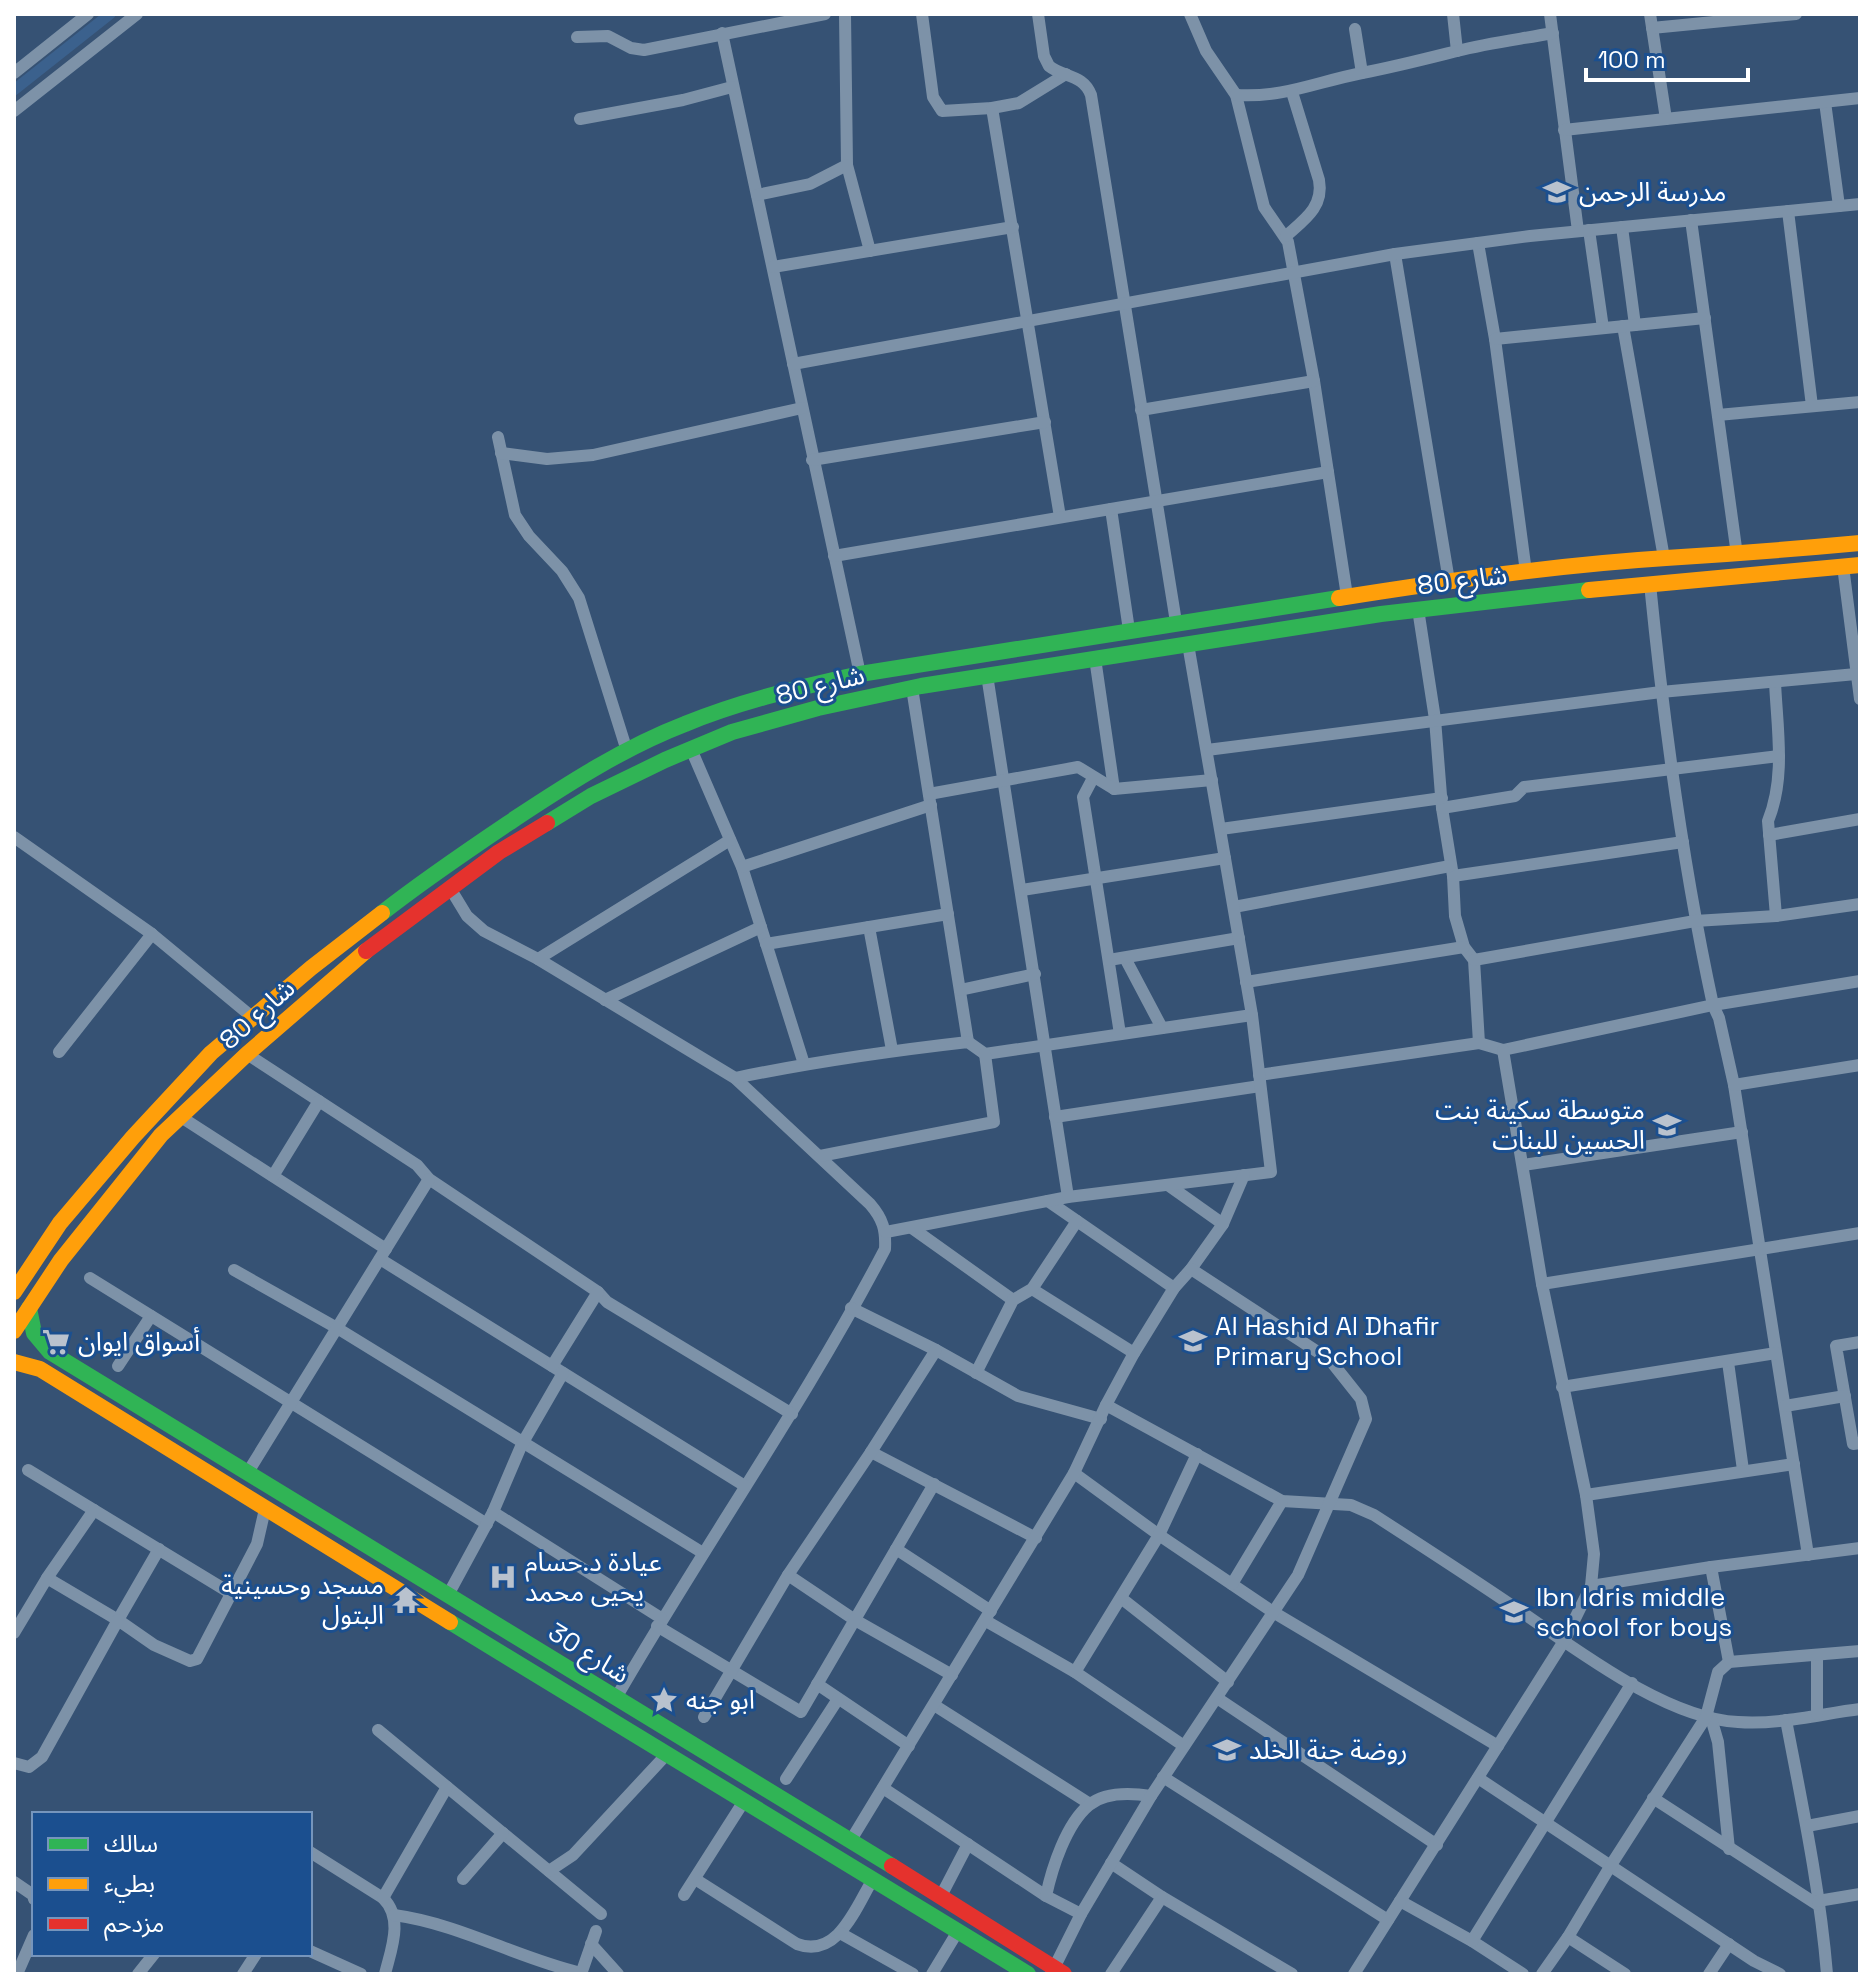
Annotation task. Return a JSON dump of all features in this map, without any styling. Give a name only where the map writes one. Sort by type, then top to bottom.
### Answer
[{"type":"main road","name":"شارع 80","points":[[14,1292],[60,1223],[133,1137],[211,1053],[251,1016],[433,873],[554,793],[627,751],[686,723],[789,689],[860,674],[1176,622],[1526,572],[1860,543]]},
{"type":"main road","name":"شارع 80","points":[[14,1331],[70,1249],[161,1135],[247,1054],[363,953],[499,852],[591,796],[691,749],[747,728],[818,708],[912,688],[1095,658],[1418,609],[1860,565]]},
{"type":"main road","points":[[1375,593],[1369,603],[1375,613],[1381,614]]},
{"type":"main road","points":[[1320,601],[1332,610],[1324,623]]},
{"type":"main road","points":[[22,1363],[42,1346],[31,1329],[29,1308]]},
{"type":"main road","name":"شارع 30","points":[[42,1346],[851,1840],[1057,1972]]},
{"type":"main road","name":"شارع 30","points":[[22,1363],[1028,1974]]},
{"type":"main road","points":[[525,1668],[536,1649]]},
{"type":"main road","points":[[549,1683],[552,1672],[560,1663]]},
{"type":"street","points":[[14,73],[88,14]]},
{"type":"street","points":[[14,111],[137,14]]},
{"type":"street","points":[[577,37],[608,36],[631,48],[644,50],[825,14]]},
{"type":"street","points":[[845,14],[847,165],[870,251]]},
{"type":"street","points":[[922,14],[933,97],[937,108],[948,113],[1025,100],[1066,74]]},
{"type":"street","points":[[1038,14],[1046,61],[1053,70],[1083,82],[1091,95],[1176,622]]},
{"type":"street","points":[[1190,14],[1206,51],[1236,95],[1264,207],[1286,236],[1314,381],[1347,596]]},
{"type":"street","points":[[1453,14],[1457,51]]},
{"type":"street","points":[[1550,14],[1564,130],[1603,328]]},
{"type":"street","points":[[1650,14],[1666,119]]},
{"type":"street","points":[[1652,28],[1731,17],[1796,14]]},
{"type":"street","points":[[1355,29],[1362,73]]},
{"type":"street","points":[[722,33],[860,674]]},
{"type":"street","points":[[1236,95],[1264,96],[1292,92],[1457,51],[1553,33]]},
{"type":"street","points":[[580,119],[683,100],[732,87]]},
{"type":"street","points":[[1286,236],[1313,211],[1320,193],[1319,180],[1292,92]]},
{"type":"street","points":[[1564,130],[1860,98]]},
{"type":"street","points":[[1825,102],[1839,206]]},
{"type":"street","points":[[992,108],[1060,517]]},
{"type":"street","points":[[757,195],[810,184],[847,165]]},
{"type":"street","points":[[793,364],[1395,254],[1584,231],[1860,204]]},
{"type":"street","points":[[1788,211],[1812,406]]},
{"type":"street","points":[[1691,220],[1737,555]]},
{"type":"street","points":[[773,267],[1013,227]]},
{"type":"street","points":[[1622,227],[1629,326],[1664,558]]},
{"type":"street","points":[[1478,243],[1495,339],[1526,572]]},
{"type":"street","points":[[1395,254],[1449,581]]},
{"type":"street","points":[[1495,339],[1705,318]]},
{"type":"street","points":[[1141,410],[1314,381]]},
{"type":"street","points":[[1718,415],[1860,402]]},
{"type":"street","points":[[501,453],[547,459],[593,455],[802,408]]},
{"type":"street","points":[[812,460],[1045,422]]},
{"type":"street","points":[[498,437],[515,515],[529,536],[562,571],[579,598],[627,751]]},
{"type":"street","points":[[834,556],[1328,472]]},
{"type":"street","points":[[1111,509],[1129,630]]},
{"type":"street","points":[[1843,566],[1860,699]]},
{"type":"street","points":[[1650,584],[1661,692],[1695,921],[1734,1085],[1808,1555]]},
{"type":"street","points":[[1418,609],[1435,719],[1455,916],[1464,947],[1474,960],[1479,1043]]},
{"type":"street","points":[[886,1232],[1068,1197],[1271,1172],[1252,1015],[1188,644]]},
{"type":"street","points":[[1095,658],[1114,789]]},
{"type":"street","points":[[1207,750],[1661,692],[1856,674]]},
{"type":"street","points":[[987,675],[1068,1197]]},
{"type":"street","points":[[1775,682],[1779,777],[1774,807],[1768,821],[1776,916]]},
{"type":"street","points":[[912,688],[968,1042]]},
{"type":"street","points":[[691,749],[742,867],[804,1064]]},
{"type":"street","points":[[1221,829],[1515,796],[1524,787],[1779,756]]},
{"type":"street","points":[[742,867],[930,799],[1004,780],[1078,767],[1114,789],[1212,780]]},
{"type":"street","points":[[1093,778],[1083,797],[1120,1034]]},
{"type":"street","points":[[1769,835],[1860,819]]},
{"type":"street","points":[[14,837],[152,934],[251,1016]]},
{"type":"street","points":[[538,959],[730,840]]},
{"type":"street","points":[[1234,907],[1452,871],[1683,842]]},
{"type":"street","points":[[1022,890],[1225,858]]},
{"type":"street","points":[[450,888],[475,924],[735,1078],[881,1216],[886,1232],[885,1249],[792,1414],[659,1622],[616,1698]]},
{"type":"street","points":[[1474,960],[1695,921],[1776,916],[1860,904]]},
{"type":"street","points":[[766,944],[948,914]]},
{"type":"street","points":[[605,1000],[761,927]]},
{"type":"street","points":[[869,927],[892,1050]]},
{"type":"street","points":[[59,1052],[152,934]]},
{"type":"street","points":[[1109,960],[1239,938]]},
{"type":"street","points":[[1246,982],[1464,947]]},
{"type":"street","points":[[1125,958],[1162,1028]]},
{"type":"street","points":[[960,990],[1035,974]]},
{"type":"street","points":[[1055,1117],[1479,1043],[1503,1050],[1713,1005],[1860,981]]},
{"type":"street","points":[[735,1078],[892,1050],[968,1042],[985,1054],[1252,1015]]},
{"type":"street","points":[[1359,1972],[1388,1920],[1564,1641],[1591,1586],[1594,1554],[1586,1495],[1542,1284],[1503,1050]]},
{"type":"street","points":[[247,1054],[417,1165],[429,1179],[598,1292],[607,1302],[792,1414]]},
{"type":"street","points":[[820,1156],[994,1122],[985,1054]]},
{"type":"street","points":[[1734,1085],[1860,1065]]},
{"type":"street","points":[[273,1176],[319,1101]]},
{"type":"street","points":[[181,1117],[558,1370],[745,1486]]},
{"type":"street","points":[[1523,1165],[1742,1132]]},
{"type":"street","points":[[851,1840],[1074,1473],[1134,1353],[1174,1288],[1223,1224],[1244,1175]]},
{"type":"street","points":[[248,1472],[429,1179]]},
{"type":"street","points":[[1168,1185],[1223,1224]]},
{"type":"street","points":[[1048,1201],[1174,1288]]},
{"type":"street","points":[[976,1373],[1013,1300],[1032,1289],[1077,1221]]},
{"type":"street","points":[[912,1228],[1013,1300]]},
{"type":"street","points":[[1542,1284],[1860,1233]]},
{"type":"street","points":[[1057,1972],[1081,1914],[1151,1796],[1298,1575],[1366,1419],[1361,1399],[1330,1360],[1191,1269]]},
{"type":"street","points":[[234,1270],[337,1328],[703,1553]]},
{"type":"street","points":[[90,1278],[291,1402],[490,1518],[659,1622],[731,1673],[801,1712],[934,1484]]},
{"type":"street","points":[[1032,1289],[1134,1353]]},
{"type":"street","points":[[448,1595],[490,1518],[522,1444],[598,1292]]},
{"type":"street","points":[[851,1308],[936,1350],[1018,1396],[1101,1419]]},
{"type":"street","points":[[118,1366],[151,1316]]},
{"type":"street","points":[[1860,1342],[1836,1346],[1853,1444],[1860,1443]]},
{"type":"street","points":[[704,1717],[788,1575],[936,1350]]},
{"type":"street","points":[[1562,1387],[1776,1353]]},
{"type":"street","points":[[1728,1362],[1743,1470]]},
{"type":"street","points":[[1785,1406],[1845,1396]]},
{"type":"street","points":[[1106,1405],[1282,1501],[1351,1505],[1374,1515],[1564,1641],[1664,1701],[1708,1718],[1739,1722],[1786,1720],[1860,1709]]},
{"type":"street","points":[[871,1452],[1036,1538]]},
{"type":"street","points":[[1075,1672],[1159,1535],[1197,1454]]},
{"type":"street","points":[[1586,1495],[1794,1464]]},
{"type":"street","points":[[28,1470],[232,1594]]},
{"type":"street","points":[[1074,1473],[1273,1612],[1498,1746]]},
{"type":"street","points":[[1232,1584],[1282,1501]]},
{"type":"street","points":[[47,1578],[154,1645],[193,1661],[197,1659],[257,1544],[265,1509]]},
{"type":"street","points":[[14,1633],[94,1510]]},
{"type":"street","points":[[1591,1586],[1860,1548]]},
{"type":"street","points":[[14,1763],[29,1767],[42,1757],[159,1549]]},
{"type":"street","points":[[896,1549],[988,1616],[1184,1746]]},
{"type":"street","points":[[1711,1567],[1729,1662]]},
{"type":"street","points":[[788,1575],[855,1620],[952,1675]]},
{"type":"street","points":[[1121,1598],[1228,1682]]},
{"type":"street","points":[[1542,1974],[1653,1798],[1708,1718],[1718,1672],[1729,1662],[1860,1651]]},
{"type":"street","points":[[1817,1656],[1817,1714]]},
{"type":"street","points":[[1472,1941],[1632,1683]]},
{"type":"street","points":[[817,1684],[909,1746]]},
{"type":"street","points":[[1217,1698],[1437,1845]]},
{"type":"street","points":[[786,1779],[838,1699]]},
{"type":"street","points":[[934,1705],[1090,1804]]},
{"type":"street","points":[[1708,1718],[1718,1742],[1729,1849]]},
{"type":"street","points":[[1786,1720],[1807,1826],[1827,1974]]},
{"type":"street","points":[[378,1730],[601,1914]]},
{"type":"street","points":[[549,1871],[573,1855],[666,1755]]},
{"type":"street","points":[[1163,1777],[1388,1920]]},
{"type":"street","points":[[1478,1778],[1754,1961],[1780,1974]]},
{"type":"street","points":[[383,1898],[447,1787]]},
{"type":"street","points":[[883,1788],[1046,1896],[1081,1914]]},
{"type":"street","points":[[1046,1896],[1054,1863],[1090,1804],[1133,1793],[1151,1796]]},
{"type":"street","points":[[1653,1798],[1818,1903],[1860,1894]]},
{"type":"street","points":[[684,1895],[744,1801]]},
{"type":"street","points":[[1807,1826],[1860,1816]]},
{"type":"street","points":[[463,1879],[503,1833]]},
{"type":"street","points":[[941,1896],[968,1844]]},
{"type":"street","points":[[312,1853],[383,1898],[394,1915],[394,1932],[385,1974]]},
{"type":"street","points":[[1111,1863],[1292,1974]]},
{"type":"street","points":[[695,1879],[805,1947],[821,1947],[840,1933],[873,1879]]},
{"type":"street","points":[[14,1882],[32,1894]]},
{"type":"street","points":[[1111,1974],[1162,1897]]},
{"type":"street","points":[[1400,1901],[1523,1974]]},
{"type":"street","points":[[394,1915],[447,1926],[520,1955],[581,1974],[596,1931]]},
{"type":"street","points":[[932,1974],[958,1931]]},
{"type":"street","points":[[840,1933],[913,1974]]},
{"type":"street","points":[[1568,1937],[1625,1974]]},
{"type":"street","points":[[17,1974],[32,1940]]},
{"type":"street","points":[[591,1944],[618,1974]]},
{"type":"street","points":[[1709,1974],[1729,1944]]},
{"type":"street","points":[[312,1952],[361,1974]]},
{"type":"street","points":[[138,1974],[152,1956]]},
{"type":"street","points":[[243,1974],[255,1956]]},
{"type":"waterway","points":[[14,90],[110,14]]},
{"type":"traffic: fast","points":[[547,823],[591,796],[665,760],[732,732],[818,708],[921,686],[1381,614],[1589,590]]},
{"type":"traffic: fast","points":[[382,913],[482,841],[598,766],[663,733],[728,708],[860,674],[1339,598]]},
{"type":"traffic: fast","points":[[29,1308],[34,1333],[50,1352],[892,1866]]},
{"type":"traffic: fast","points":[[450,1622],[1028,1974]]},
{"type":"traffic: slow","points":[[1339,598],[1584,565],[1860,543]]},
{"type":"traffic: slow","points":[[1589,590],[1860,565]]},
{"type":"traffic: slow","points":[[14,1292],[60,1223],[133,1137],[211,1053],[311,968],[382,913]]},
{"type":"traffic: slow","points":[[14,1331],[61,1260],[161,1135],[247,1054],[366,951]]},
{"type":"traffic: slow","points":[[14,1362],[40,1369],[450,1622]]},
{"type":"traffic: jam","points":[[366,951],[499,852],[547,823]]},
{"type":"traffic: jam","points":[[892,1866],[1064,1974]]},
{"type":"place","name":"مدرسة الرحمن","points":[[1557,192]]},
{"type":"place","name":"متوسطة سكينة بنت الحسين للبنات","points":[[1667,1125]]},
{"type":"place","name":"Al Hashid Al Dhafir Primary School","points":[[1193,1341]]},
{"type":"place","name":"أسواق ايوان","points":[[56,1342]]},
{"type":"place","name":"عيادة د.حسام يحيى محمد","points":[[503,1577]]},
{"type":"place","name":"مسجد وحسينية البتول","points":[[406,1600]]},
{"type":"place","name":"Ibn Idris middle school for boys","points":[[1514,1612]]},
{"type":"place","name":"ابو جنه","points":[[664,1700]]},
{"type":"place","name":"روضة جنة الخلد","points":[[1227,1750]]}]
